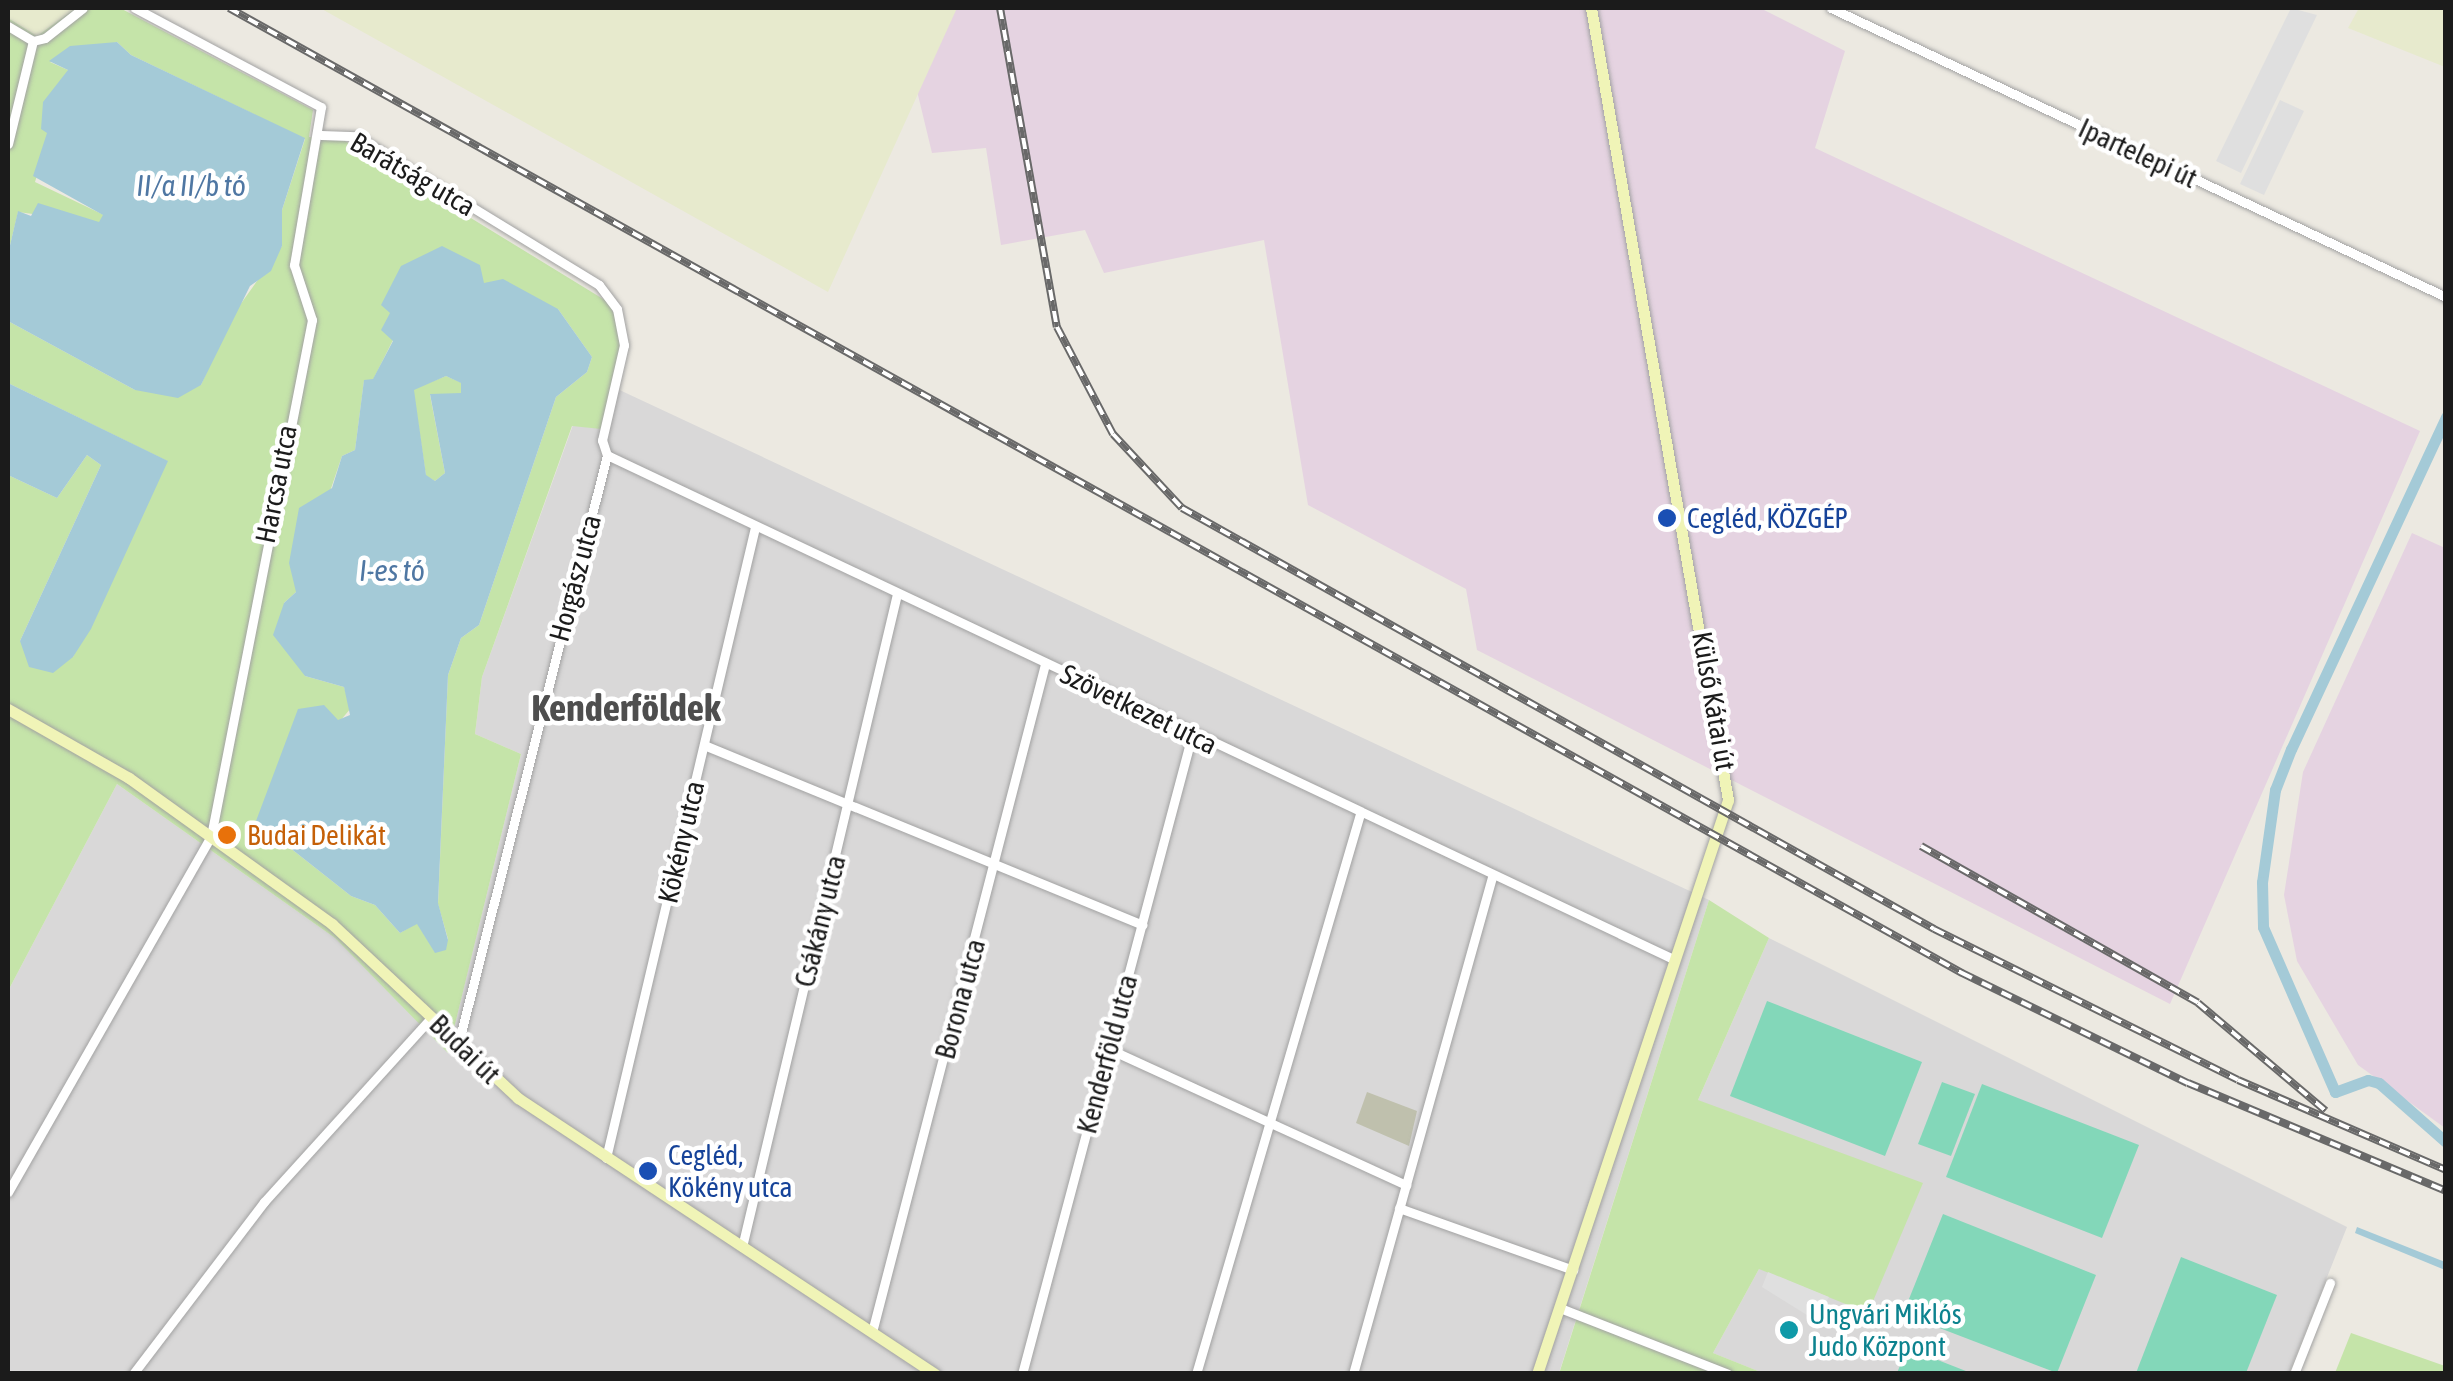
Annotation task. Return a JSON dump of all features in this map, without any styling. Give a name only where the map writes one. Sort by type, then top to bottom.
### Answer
[{"type":"main road","name":"Külső Kátai út","points":[[1537,1374],[1673,960],[1727,810],[1727,770],[1591,8]]},
{"type":"main road","name":"Budai út","points":[[8,709],[129,778],[332,924],[518,1098],[935,1374]]},
{"type":"street","points":[[8,144],[33,40],[83,8]]},
{"type":"street","name":"Barátság utca","points":[[135,8],[321,106],[321,135],[356,136],[598,284],[617,309],[624,345]]},
{"type":"street","name":"Ipartelepi út","points":[[1831,8],[2446,297]]},
{"type":"street","points":[[8,26],[33,40]]},
{"type":"street","name":"Harcsa utca","points":[[8,1192],[210,836],[312,320],[294,265],[321,135]]},
{"type":"street","name":"Horgász utca","points":[[458,1045],[606,456],[602,440],[624,345]]},
{"type":"street","name":"Szövetkezet utca","points":[[606,456],[1673,960]]},
{"type":"street","name":"Kökény utca","points":[[606,1158],[755,526]]},
{"type":"street","name":"Csákány utca","points":[[742,1247],[897,594]]},
{"type":"street","name":"Borona utca","points":[[872,1332],[1045,664]]},
{"type":"street","name":"Kenderföld utca","points":[[1022,1374],[1192,735]]},
{"type":"street","points":[[704,744],[1142,925]]},
{"type":"street","points":[[1196,1374],[1360,814]]},
{"type":"street","points":[[1353,1374],[1492,877]]},
{"type":"street","points":[[133,1374],[264,1202],[432,1017]]},
{"type":"street","points":[[1109,1050],[1406,1185]]},
{"type":"street","points":[[1400,1208],[1572,1270]]},
{"type":"street","points":[[2294,1374],[2330,1283]]},
{"type":"street","points":[[1560,1308],[1728,1374]]},
{"type":"shaded area","points":[[8,8],[76,8],[37,36],[8,18]]},
{"type":"shaded area","points":[[320,8],[957,8],[828,292]]},
{"type":"shaded area","points":[[897,8],[1760,8],[1845,51],[1815,148],[2420,431],[2170,1004],[1477,650],[1466,589],[1308,505],[1264,240],[1104,273],[1085,230],[1001,245],[986,148],[932,153]]},
{"type":"shaded area","points":[[2291,8],[2317,15],[2241,173],[2216,161]]},
{"type":"shaded area","points":[[2359,8],[2445,8],[2445,67],[2348,28]]},
{"type":"shaded area","points":[[2280,100],[2304,111],[2264,195],[2240,184]]},
{"type":"shaded area","points":[[611,386],[1709,900],[1559,1373],[8,1374],[8,991],[117,784],[335,938],[448,1052],[521,754],[475,734],[482,677],[573,425]]},
{"type":"shaded area","points":[[2412,533],[2445,548],[2445,1128],[2358,1065],[2297,961],[2284,895],[2303,772]]},
{"type":"shaded area","points":[[1769,938],[2347,1227],[2289,1373],[1763,1373],[1713,1353],[1759,1269],[1698,1100]]},
{"type":"shaded area","points":[[1367,1092],[1417,1111],[1409,1146],[1356,1123]]},
{"type":"shaded area","points":[[1768,1272],[1829,1297],[1815,1320],[1762,1287]]},
{"type":"green space","points":[[76,8],[120,8],[313,110],[309,137],[342,139],[608,302],[615,316],[621,346],[601,429],[572,426],[482,677],[475,734],[521,754],[448,1053],[335,938],[117,784],[8,991],[8,475],[57,498],[87,455],[101,465],[20,641],[73,657],[167,461],[8,383],[8,321],[135,390],[201,385],[230,319],[282,246],[282,210],[305,139],[131,55],[117,42],[50,62],[68,70],[35,182],[104,215],[99,223],[18,212],[8,254],[8,18],[37,36]],"holes":[[[558,309],[592,357],[587,372],[556,397],[479,625],[461,638],[448,675],[438,904],[448,939],[435,952],[417,923],[400,933],[375,905],[351,896],[256,821],[351,708],[344,687],[305,676],[284,603],[296,592],[342,456],[355,450],[364,381],[373,380],[393,340],[390,313]]]},
{"type":"green space","points":[[446,376],[462,383],[461,394],[430,395],[445,473],[435,481],[426,476],[413,389]]},
{"type":"green space","points":[[1709,900],[1769,938],[1698,1100],[1923,1183],[1868,1313],[1759,1269],[1713,1353],[1763,1373],[1559,1374]]},
{"type":"green space","points":[[1767,1001],[1922,1062],[1885,1156],[1730,1096]]},
{"type":"green space","points":[[1942,1082],[1975,1094],[1951,1156],[1918,1144]]},
{"type":"green space","points":[[1982,1084],[2139,1145],[2102,1238],[1946,1177]]},
{"type":"green space","points":[[1943,1214],[2096,1275],[2057,1373],[1903,1314]]},
{"type":"green space","points":[[2181,1257],[2277,1295],[2246,1373],[2136,1373]]},
{"type":"green space","points":[[2351,1333],[2445,1366],[2445,1373],[2335,1373]]},
{"type":"green space","points":[[1907,1348],[1971,1373],[1897,1373]]},
{"type":"water","name":"II/a II/b tó","points":[[117,42],[131,55],[305,138],[282,210],[282,246],[271,271],[250,286],[201,385],[178,398],[135,390],[8,321],[8,254],[18,211],[31,216],[38,203],[99,222],[103,215],[33,176],[47,133],[41,129],[43,102],[68,70],[49,61],[70,46]]},
{"type":"water","name":"I-es tó","points":[[442,246],[480,265],[484,283],[503,279],[558,309],[592,357],[587,372],[556,397],[479,625],[461,638],[448,675],[438,903],[448,940],[446,950],[435,953],[417,924],[400,933],[375,905],[351,896],[256,821],[298,709],[324,705],[338,720],[350,715],[344,687],[305,676],[273,635],[284,603],[296,592],[289,563],[299,508],[332,488],[342,456],[355,450],[364,380],[373,379],[393,341],[381,330],[390,313],[381,305],[401,266]],"holes":[[[446,376],[461,383],[461,393],[430,394],[445,473],[435,481],[426,475],[414,390]]]},
{"type":"water","points":[[8,383],[168,461],[91,629],[73,657],[53,673],[29,667],[20,641],[101,465],[87,455],[57,498],[8,475]]},
{"type":"water","points":[[2357,1227],[2445,1262],[2445,1270],[2355,1233]]},
{"type":"waterway","points":[[2446,417],[2291,749],[2275,790],[2262,882],[2263,927],[2335,1092],[2368,1080],[2379,1083],[2446,1142]]},
{"type":"railway","points":[[229,8],[1962,973],[2188,1083],[2446,1191]]},
{"type":"railway","points":[[1000,8],[1057,327],[1113,434],[1182,508],[1934,929],[2238,1080],[2446,1170]]},
{"type":"railway","points":[[1921,846],[2198,1003],[2326,1111]]},
{"type":"place","name":"Cegléd, KÖZGÉP","points":[[1667,518]]},
{"type":"place","name":"Budai Delikát","points":[[227,835]]},
{"type":"place","name":"Cegléd, Kökény utca","points":[[648,1171]]},
{"type":"place","name":"Ungvári Miklós Judo Központ","points":[[1789,1330]]},
{"type":"district","name":"Kenderföldek","points":[[626,708]]}]
